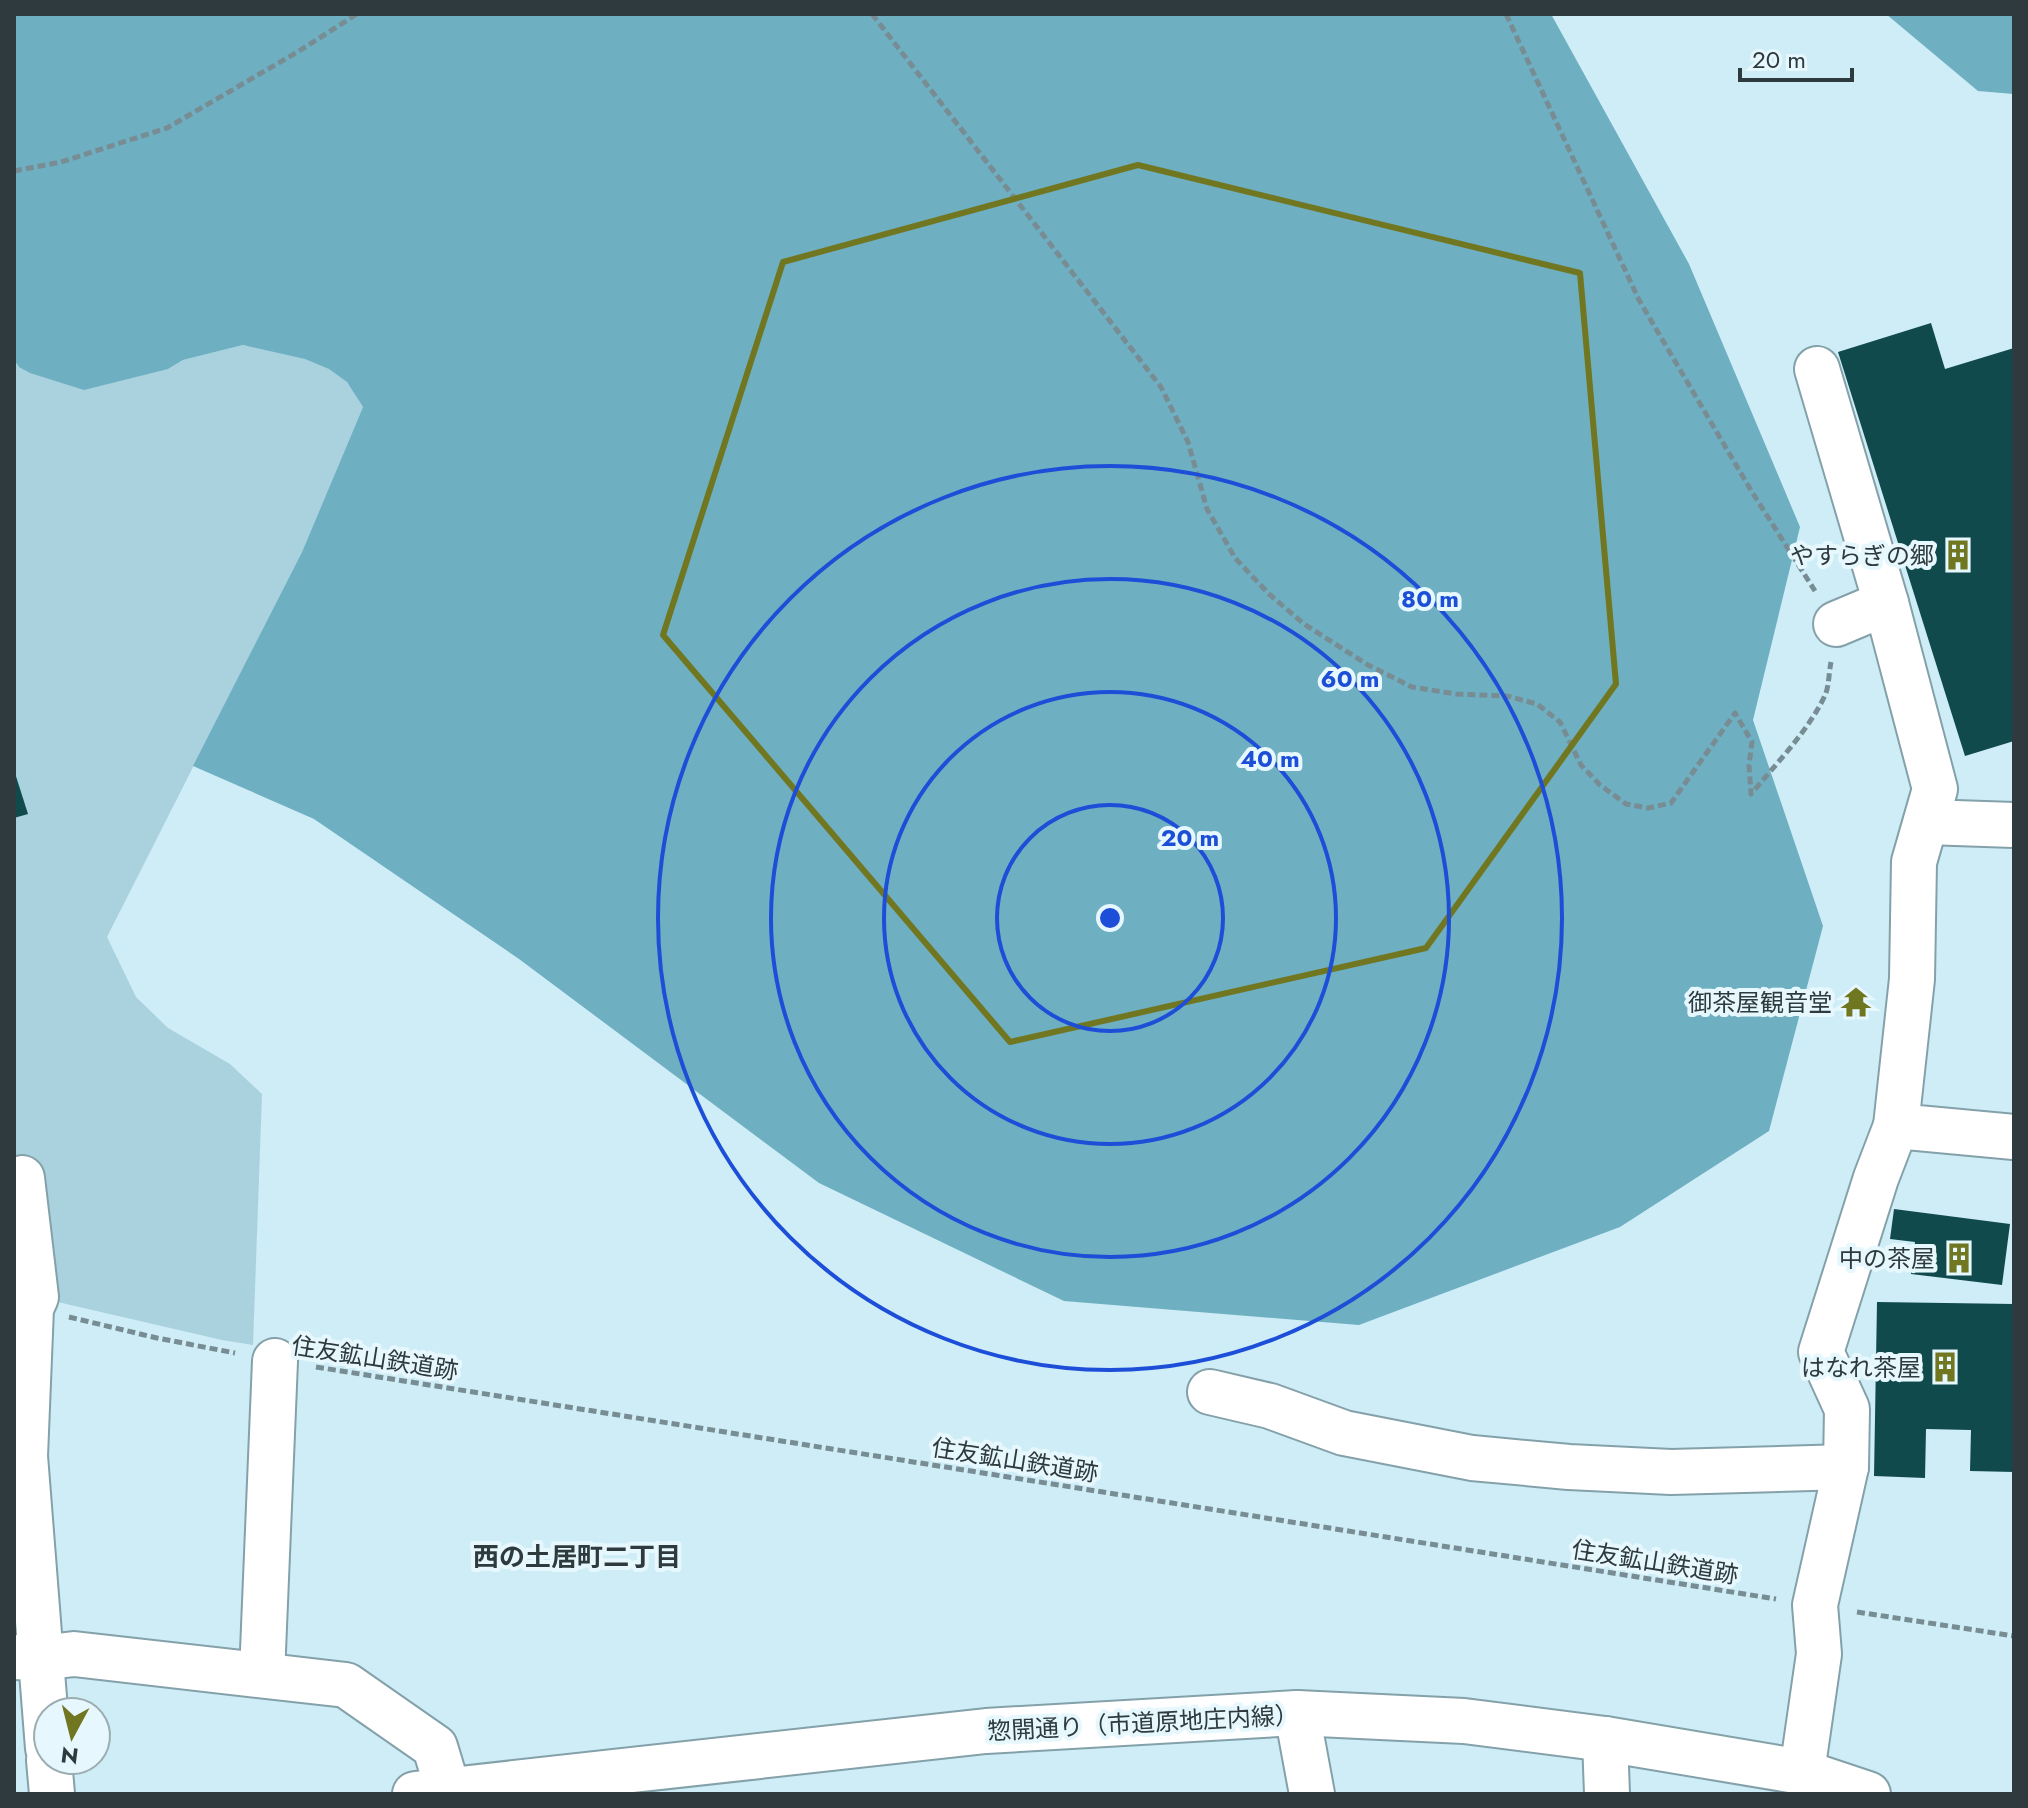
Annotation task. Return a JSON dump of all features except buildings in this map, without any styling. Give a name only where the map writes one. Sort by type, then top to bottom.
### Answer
[{"type":"street","points":[[1802,1772],[1819,1654],[1815,1605],[1846,1467],[1847,1409],[1821,1352],[1876,1178],[1896,1126],[1912,979],[1914,862],[1935,789],[1886,603],[1817,369]]},
{"type":"street","points":[[1836,624],[1886,603]]},
{"type":"street","points":[[1926,822],[2014,825]]},
{"type":"street","points":[[1896,1126],[2014,1137]]},
{"type":"street","points":[[22,1178],[36,1297],[31,1308],[25,1456],[27,1658],[36,1696]]},
{"type":"street","points":[[262,1675],[275,1361]]},
{"type":"street","points":[[1210,1392],[1270,1406],[1344,1433],[1472,1458],[1671,1472],[1846,1467]]},
{"type":"street","points":[[27,1658],[74,1654],[346,1685],[435,1747],[431,1792]]},
{"type":"street","points":[[1297,1713],[1312,1794]]},
{"type":"street","name":"惣開通り（市道原地庄内線）","points":[[431,1792],[986,1731],[1297,1713],[1464,1721],[1605,1739],[1802,1772],[1868,1794]]},
{"type":"street","points":[[1605,1739],[1607,1794]]},
{"type":"path","points":[[14,171],[61,162],[167,128],[357,14]]},
{"type":"path","points":[[872,14],[1161,387],[1188,442],[1207,509],[1235,558],[1269,594],[1304,624],[1368,665],[1412,687],[1456,694],[1507,696],[1537,704],[1560,722],[1581,765],[1600,785],[1626,804],[1648,808],[1671,803],[1735,713],[1752,742],[1749,765],[1751,794],[1798,738],[1826,691],[1836,624],[1752,492],[1639,300],[1506,14]]},
{"type":"path","name":"住友鉱山鉄道跡","points":[[31,1308],[157,1338],[275,1361],[2014,1636]]},
{"type":"highlighted area","points":[[1138,165],[1580,273],[1616,684],[1426,948],[1010,1042],[663,635],[783,262]]},
{"type":"shaded area","points":[[14,14],[1551,14],[1689,264],[1800,527],[1753,720],[1823,926],[1769,1131],[1620,1227],[1359,1325],[1064,1301],[819,1183],[519,959],[314,819],[193,766],[302,552],[363,407],[347,382],[329,369],[305,359],[243,345],[183,360],[168,369],[84,390],[19,367],[14,360]]},
{"type":"shaded area","points":[[1886,14],[2014,14],[2014,94],[1978,91]]},
{"type":"shaded area","points":[[243,345],[297,356],[323,365],[345,380],[363,407],[302,552],[107,937],[136,997],[168,1028],[230,1064],[262,1094],[253,1345],[49,1300],[14,1199],[14,360],[19,367],[168,369],[183,360]]},
{"type":"place","name":"やすらぎの郷","points":[[1958,555]]},
{"type":"place","name":"御茶屋観音堂","points":[[1856,1002]]},
{"type":"place","name":"中の茶屋","points":[[1959,1258]]},
{"type":"place","name":"はなれ茶屋","points":[[1945,1367]]},
{"type":"district","name":"西の土居町二丁目","points":[[577,1557]]}]
